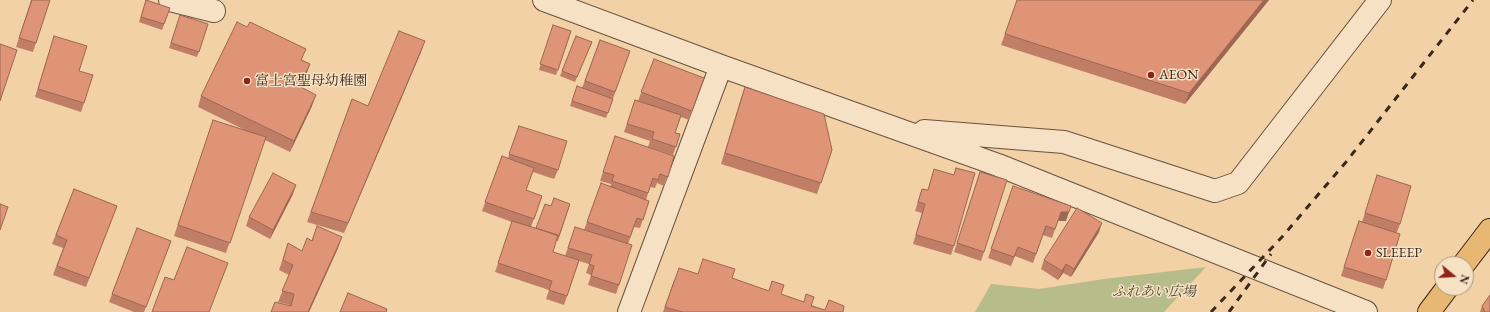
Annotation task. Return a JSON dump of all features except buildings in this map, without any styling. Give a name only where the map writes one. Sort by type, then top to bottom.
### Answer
[{"type":"main road","points":[[1470,256],[1490,230]]},
{"type":"main road","points":[[1429,312],[1441,296]]},
{"type":"street","points":[[170,0],[214,10]]},
{"type":"street","points":[[544,0],[721,66],[998,165],[1366,312]]},
{"type":"street","points":[[895,128],[1064,142],[1215,191],[1238,183],[1380,0]]},
{"type":"street","points":[[629,312],[721,66]]},
{"type":"green space","name":"ふれあい広場","points":[[1206,267],[1164,312],[975,312],[991,284],[1039,289],[1104,279]]},
{"type":"railway","points":[[1211,312],[1282,237],[1346,162],[1473,0]]},
{"type":"railway","points":[[1229,312],[1271,254]]},
{"type":"place","name":"AEON","points":[[1151,75]]},
{"type":"place","name":"富士宮聖母幼稚園","points":[[247,81]]},
{"type":"place","name":"SLEEEP","points":[[1368,253]]}]
